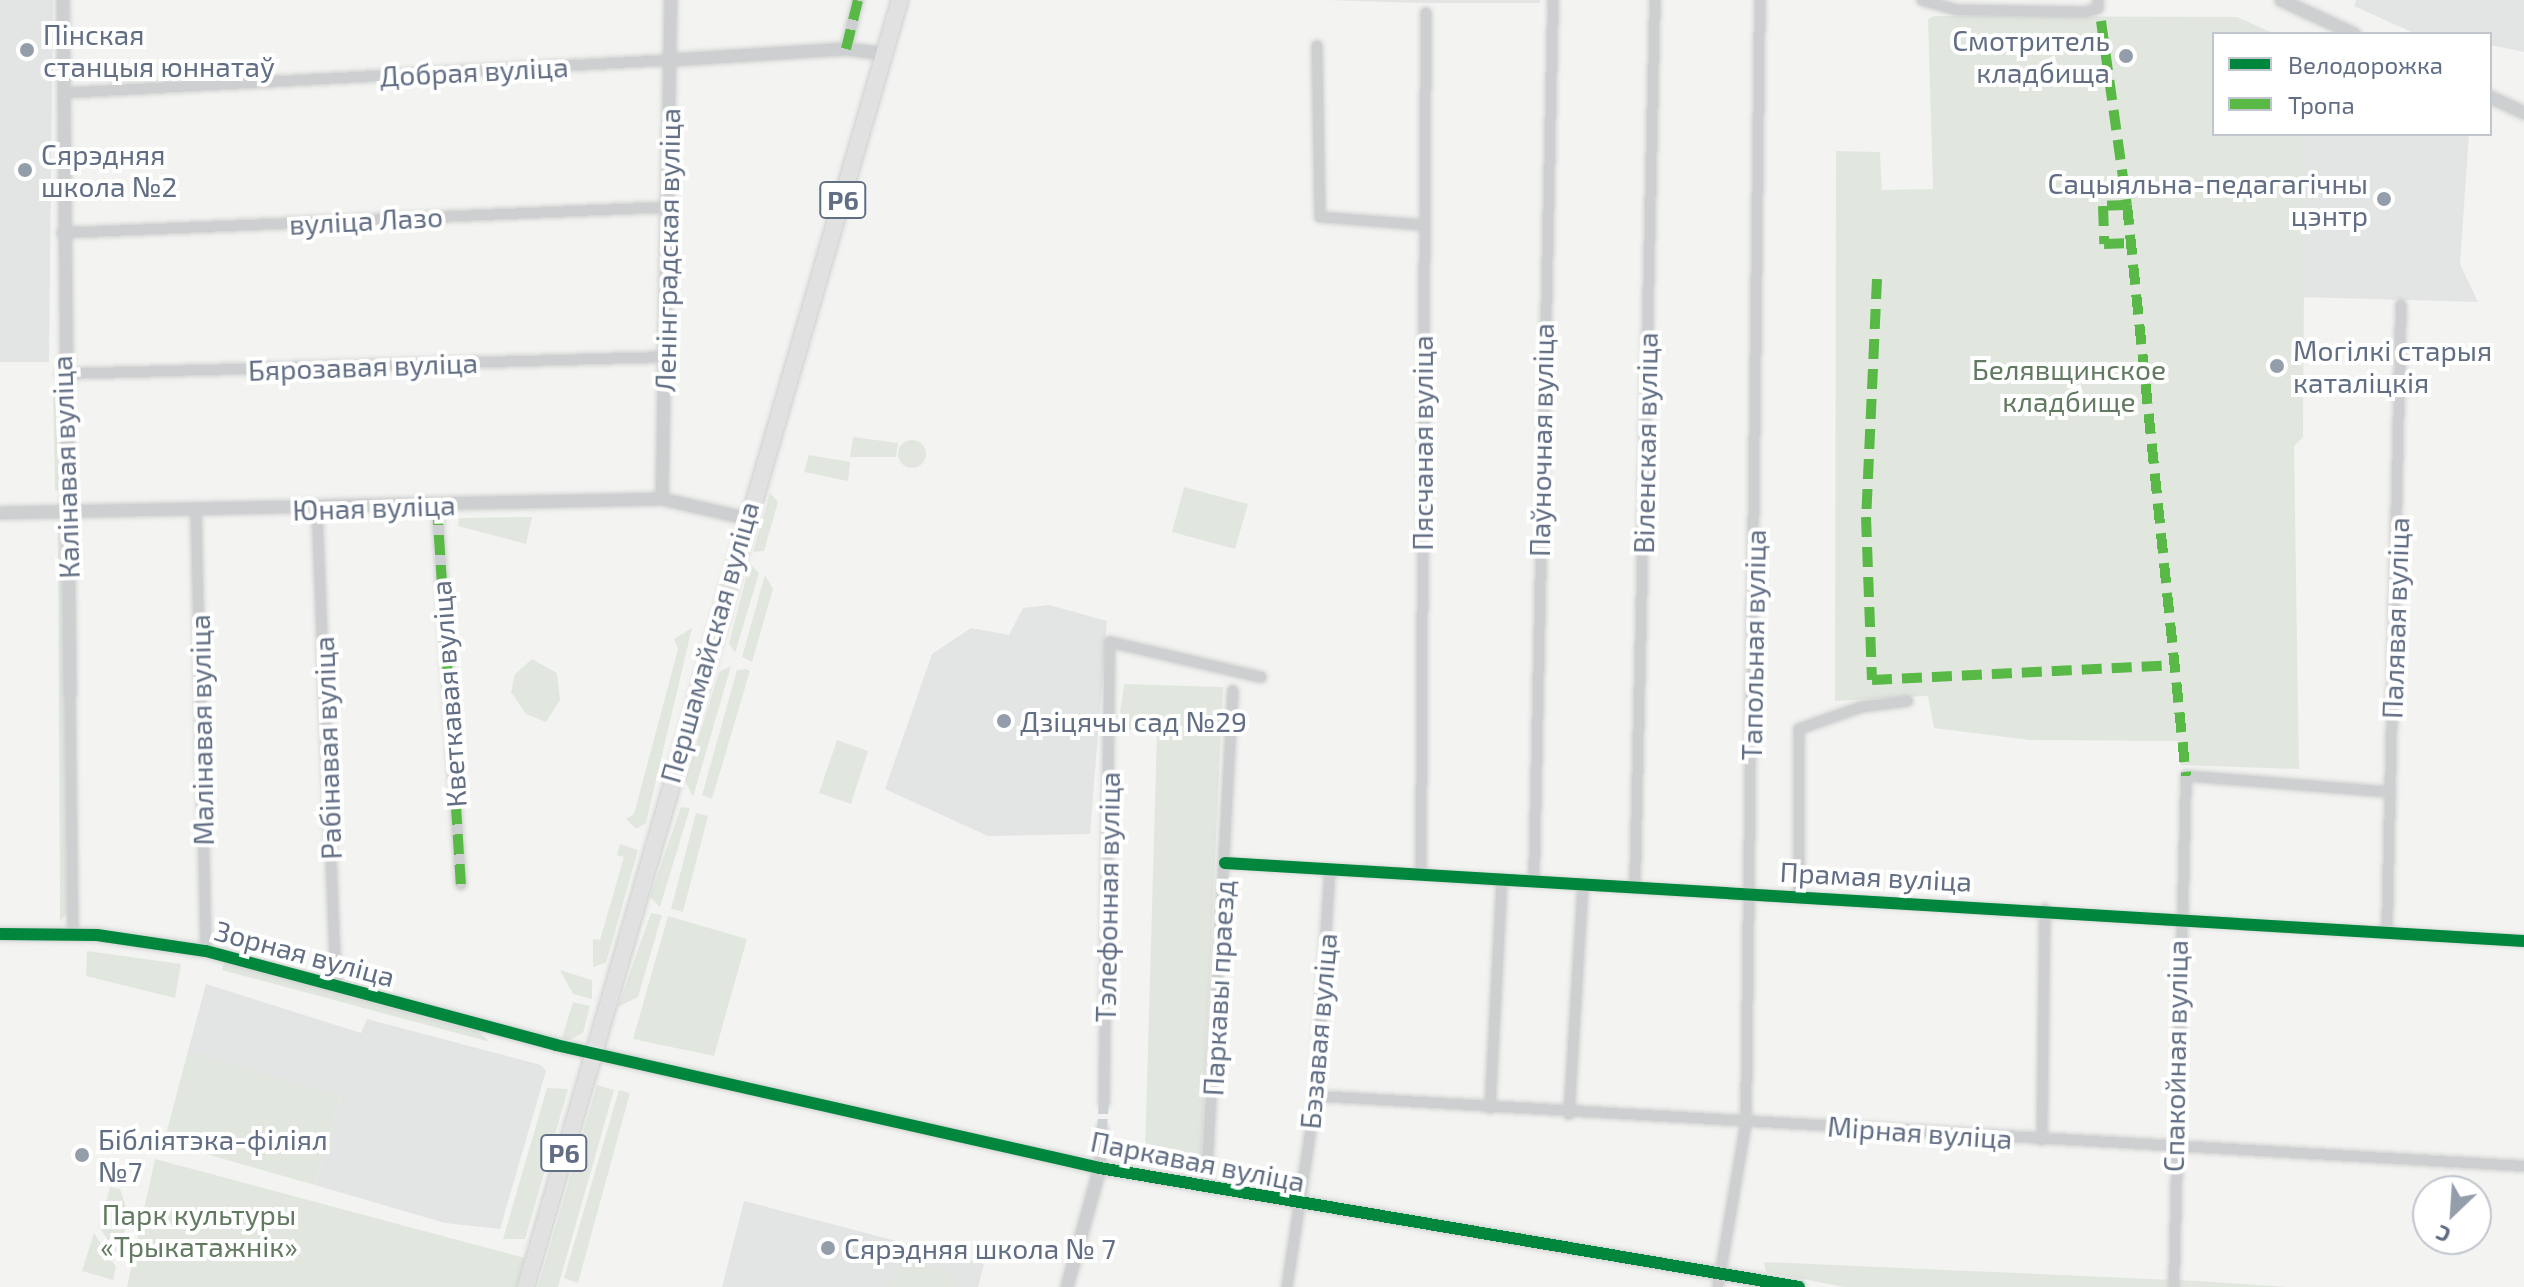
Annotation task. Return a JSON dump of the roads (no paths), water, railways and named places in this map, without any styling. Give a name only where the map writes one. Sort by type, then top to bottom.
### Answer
[{"type":"main road","name":"Першамайская вуліца","points":[[526,1287],[745,518],[900,0]]},
{"type":"street","name":"Калінавая вуліца","points":[[63,0],[61,374],[67,512],[73,933]]},
{"type":"street","name":"Ленінградская вуліца","points":[[662,499],[671,0]]},
{"type":"street","points":[[846,49],[858,0]]},
{"type":"street","name":"Паўночная вуліца","points":[[1534,881],[1553,0]]},
{"type":"street","name":"Віленская вуліца","points":[[1635,886],[1655,0]]},
{"type":"street","name":"Тапольная вуліца","points":[[1718,1287],[1746,1123],[1760,0]]},
{"type":"street","points":[[1922,0],[1958,10],[2085,12],[2098,8],[2098,0]]},
{"type":"street","points":[[2281,0],[2350,32]]},
{"type":"street","name":"Пясчаная вуліца","points":[[1421,874],[1426,13]]},
{"type":"street","points":[[1317,46],[1320,217],[1425,225]]},
{"type":"street","name":"Добрая вуліца","points":[[63,93],[846,49],[885,54]]},
{"type":"street","points":[[2492,98],[2524,113]]},
{"type":"street","name":"вуліца Лазо","points":[[62,233],[669,207]]},
{"type":"street","name":"Палявая вуліца","points":[[2387,932],[2401,305]]},
{"type":"street","name":"Бярозавая вуліца","points":[[61,374],[665,357]]},
{"type":"street","name":"Юная вуліца","points":[[0,513],[317,510],[662,499],[745,518]]},
{"type":"street","name":"Кветкавая вуліца","points":[[437,505],[461,884]]},
{"type":"street","name":"Малінавая вуліца","points":[[196,510],[206,951]]},
{"type":"street","name":"Рабінавая вуліца","points":[[317,510],[336,986]]},
{"type":"street","name":"Тэлефонная вуліца","points":[[1104,1103],[1110,642],[1261,677]]},
{"type":"street","name":"Паркавы праезд","points":[[1206,1188],[1233,691]]},
{"type":"street","points":[[1799,897],[1799,729],[1861,707],[1908,701]]},
{"type":"street","name":"Спакойная вуліца","points":[[2174,1287],[2177,919],[2186,776],[2390,792]]},
{"type":"street","name":"Прамая вуліца","points":[[1225,863],[1750,895],[2045,909],[2524,941]]},
{"type":"street","name":"Бэзавая вуліца","points":[[1287,1287],[1316,1096],[1330,869]]},
{"type":"street","points":[[1490,1108],[1502,879]]},
{"type":"street","points":[[1569,1114],[1583,883]]},
{"type":"street","points":[[2042,1140],[2045,909]]},
{"type":"street","name":"Зорная вуліца","points":[[0,934],[73,933],[206,951],[592,1053]]},
{"type":"street","name":"Паркавая вуліца","points":[[592,1053],[1100,1168],[1299,1205],[1722,1271],[1799,1287]]},
{"type":"street","name":"Мірная вуліца","points":[[1316,1096],[1569,1114],[2524,1166]]},
{"type":"street","points":[[1067,1287],[1100,1168],[1102,1129]]},
{"type":"tunnel","points":[[1102,1129],[1104,1103]]},
{"type":"place","name":"Пінская станцыя юннатаў","points":[[27,50]]},
{"type":"place","name":"Смотритель кладбища","points":[[2126,56]]},
{"type":"place","name":"Сярэдняя школа №2","points":[[25,170]]},
{"type":"place","name":"Сацыяльна-педагагічны цэнтр","points":[[2384,199]]},
{"type":"place","name":"Могілкі старыя каталіцкія","points":[[2277,366]]},
{"type":"place","name":"Дзіцячы сад №29","points":[[1004,721]]},
{"type":"place","name":"Бібліятэка-філіял №7","points":[[82,1155]]},
{"type":"place","name":"Сярэдняя школа № 7","points":[[828,1248]]},
{"type":"park label","name":"Белявщинское кладбище","points":[[2069,385]]},
{"type":"park label","name":"Парк культуры «Трыкатажнік»","points":[[199,1230]]}]
